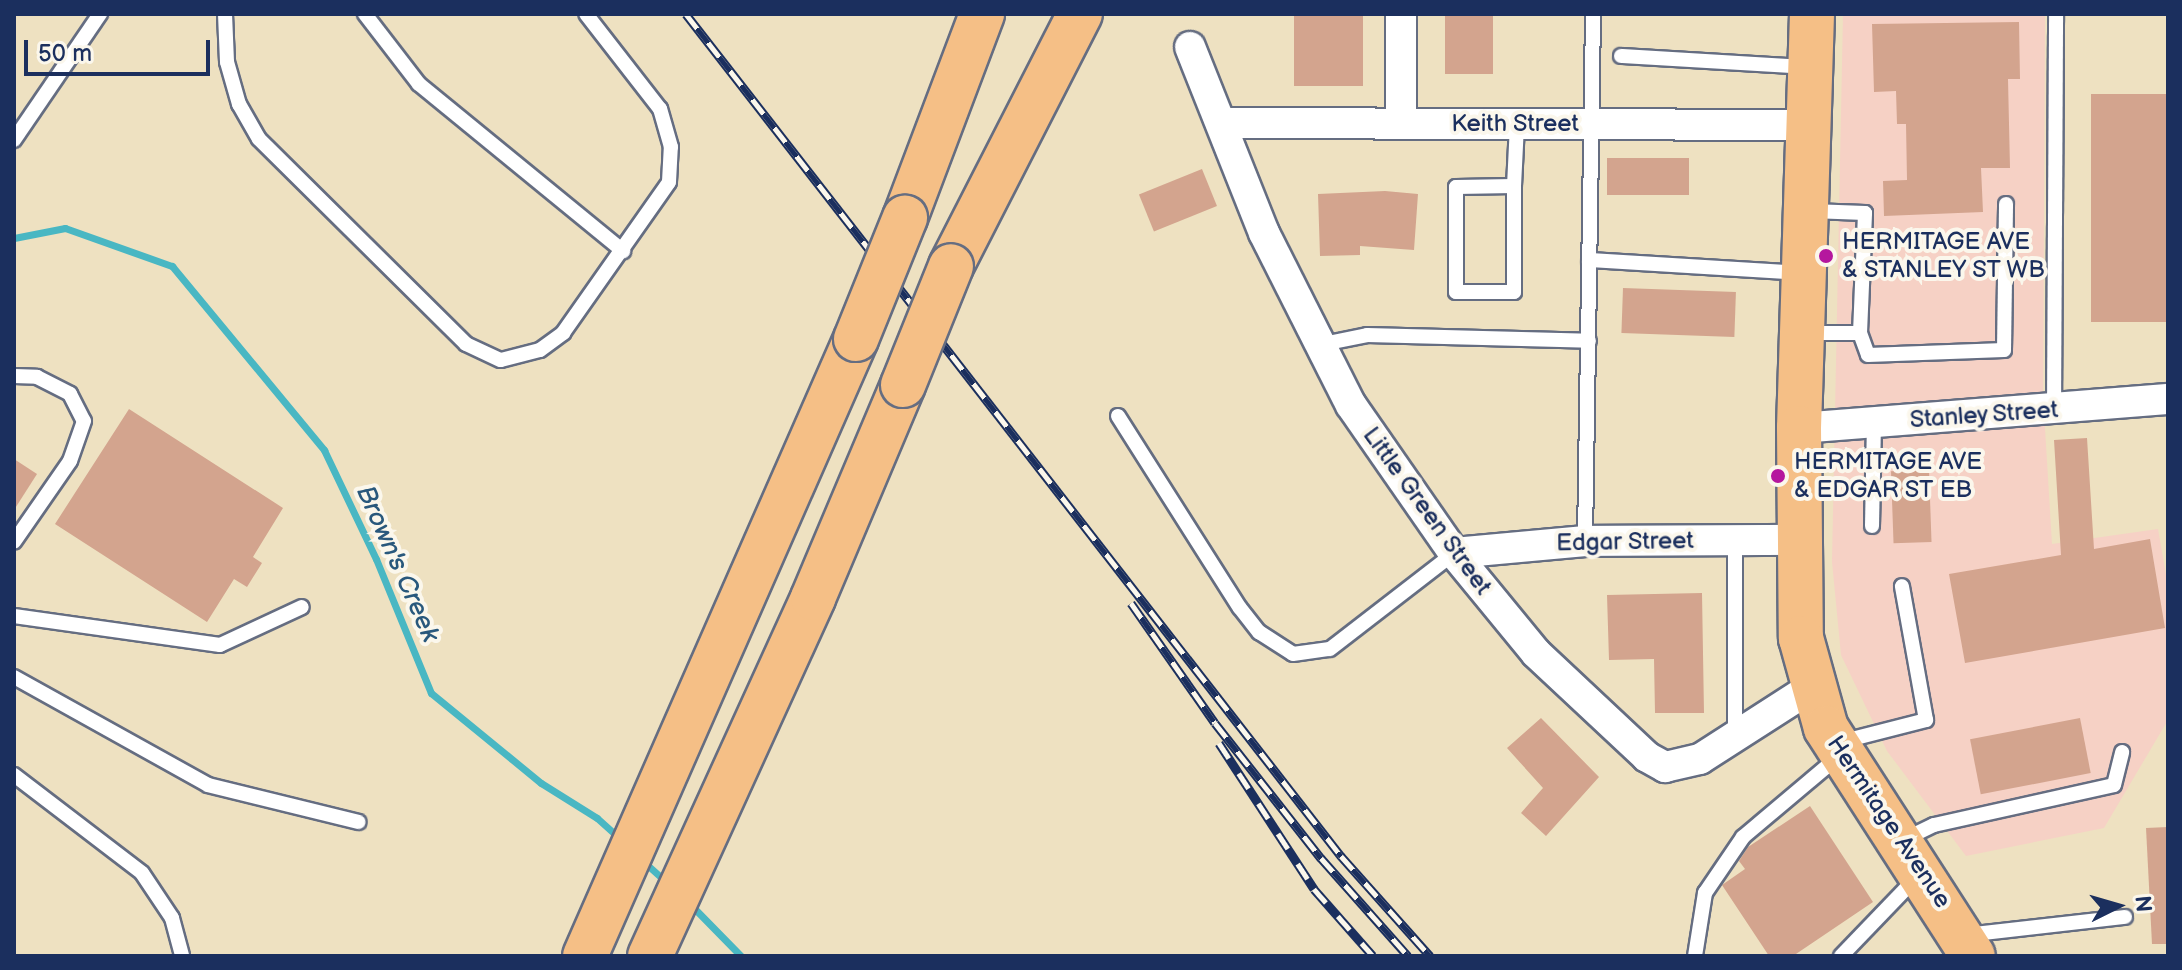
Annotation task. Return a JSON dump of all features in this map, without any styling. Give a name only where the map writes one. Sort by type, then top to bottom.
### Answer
[{"type":"main road","points":[[591,946],[856,339],[982,14]]},
{"type":"main road","points":[[978,209],[1054,14]]},
{"type":"main road","points":[[650,956],[903,385],[951,266],[1080,14]]},
{"type":"main road","name":"Hermitage Avenue","points":[[1812,14],[1799,428],[1801,638],[1812,687],[1839,749],[1967,946]]},
{"type":"street","points":[[1401,14],[1401,123]]},
{"type":"street","name":"Little Green Street","points":[[1190,47],[1318,345],[1351,405],[1454,553],[1536,653],[1647,757],[1678,768],[1735,737],[1812,687]]},
{"type":"street","name":"Keith Street","points":[[1221,123],[1809,125]]},
{"type":"street","name":"Stanley Street","points":[[1799,428],[2054,411],[2168,399]]},
{"type":"street","name":"Edgar Street","points":[[1454,553],[1585,541],[1798,540]]},
{"type":"lane","points":[[14,140],[100,14]]},
{"type":"lane","points":[[225,14],[227,62],[239,104],[259,139],[466,344],[501,360],[540,350],[563,333],[669,182],[671,147],[660,109],[586,14]]},
{"type":"lane","points":[[365,14],[419,84],[623,251]]},
{"type":"lane","points":[[1585,541],[1593,14]]},
{"type":"lane","points":[[2054,411],[2056,14]]},
{"type":"lane","points":[[1621,56],[1811,68]]},
{"type":"lane","points":[[1514,186],[1456,187],[1456,292],[1514,292],[1517,124]]},
{"type":"lane","points":[[1806,211],[1865,213],[1860,333],[1868,355],[2004,350],[2006,204]]},
{"type":"lane","points":[[1589,260],[1804,274]]},
{"type":"lane","points":[[1802,333],[1860,333]]},
{"type":"lane","points":[[1318,345],[1367,335],[1589,341]]},
{"type":"lane","points":[[14,376],[37,377],[70,394],[84,421],[70,461],[14,542]]},
{"type":"lane","points":[[1118,416],[1240,608],[1259,632],[1293,654],[1330,649],[1454,553]]},
{"type":"lane","points":[[1872,526],[1874,423]]},
{"type":"lane","points":[[1735,541],[1735,737]]},
{"type":"lane","points":[[1695,956],[1705,893],[1743,837],[1839,749],[1926,720],[1902,586]]},
{"type":"lane","points":[[14,616],[220,645],[302,607]]},
{"type":"lane","points":[[14,677],[208,785],[359,822]]},
{"type":"lane","points":[[1841,956],[1934,825],[2114,785],[2122,752]]},
{"type":"lane","points":[[14,775],[142,873],[172,918],[182,956]]},
{"type":"lane","points":[[1967,946],[2125,917]]},
{"type":"shaded area","points":[[1843,14],[2045,14],[2043,395],[2052,544],[2158,529],[2168,586],[2168,720],[2104,828],[1966,856],[1887,751],[1841,655],[1832,562]]},
{"type":"building","points":[[1294,14],[1363,14],[1363,86],[1294,86]]},
{"type":"building","points":[[1445,14],[1493,14],[1493,74],[1445,74]]},
{"type":"building","points":[[2019,22],[2020,79],[2008,79],[2010,168],[1981,168],[1983,212],[1884,216],[1883,181],[1907,180],[1906,124],[1897,124],[1896,91],[1874,92],[1872,24]]},
{"type":"building","points":[[2091,94],[2168,94],[2168,322],[2091,322]]},
{"type":"building","points":[[1607,158],[1689,158],[1689,195],[1607,195]]},
{"type":"building","points":[[1202,169],[1217,206],[1154,232],[1139,194]]},
{"type":"building","points":[[1385,191],[1418,194],[1414,250],[1360,246],[1360,255],[1320,256],[1318,194]]},
{"type":"building","points":[[1623,288],[1736,292],[1734,337],[1621,333]]},
{"type":"building","points":[[129,409],[283,508],[253,557],[262,563],[247,587],[234,579],[207,622],[55,524]]},
{"type":"building","points":[[2087,438],[2094,549],[2150,539],[2165,628],[1965,663],[1949,574],[2061,555],[2054,440]]},
{"type":"building","points":[[14,459],[37,474],[14,510]]},
{"type":"building","points":[[1929,470],[1932,542],[1894,543],[1891,471]]},
{"type":"building","points":[[1702,593],[1704,713],[1655,713],[1654,659],[1609,660],[1607,595]]},
{"type":"building","points":[[1541,718],[1599,777],[1546,836],[1521,813],[1543,788],[1507,748]]},
{"type":"building","points":[[2080,718],[2091,773],[1981,794],[1970,739]]},
{"type":"building","points":[[1810,806],[1873,902],[1793,956],[1769,956],[1722,885],[1745,869],[1739,861],[1748,847]]},
{"type":"building","points":[[2168,827],[2168,944],[2152,944],[2146,828]]},
{"type":"waterway","name":"Brown's Creek","points":[[14,238],[65,228],[172,266],[324,450],[376,559],[431,693],[541,783],[597,818],[620,839]]},
{"type":"waterway","name":"Brown's Creek","points":[[644,862],[667,883]]},
{"type":"waterway","name":"Brown's Creek","points":[[691,905],[741,956]]},
{"type":"railway","points":[[686,14],[1341,856],[1430,956]]},
{"type":"railway","points":[[1131,603],[1215,723],[1321,858],[1408,956]]},
{"type":"railway","points":[[1219,743],[1314,889],[1373,956]]},
{"type":"place","name":"HERMITAGE AVE & STANLEY ST WB","points":[[1826,256]]},
{"type":"place","name":"HERMITAGE AVE & EDGAR ST EB","points":[[1778,476]]}]
